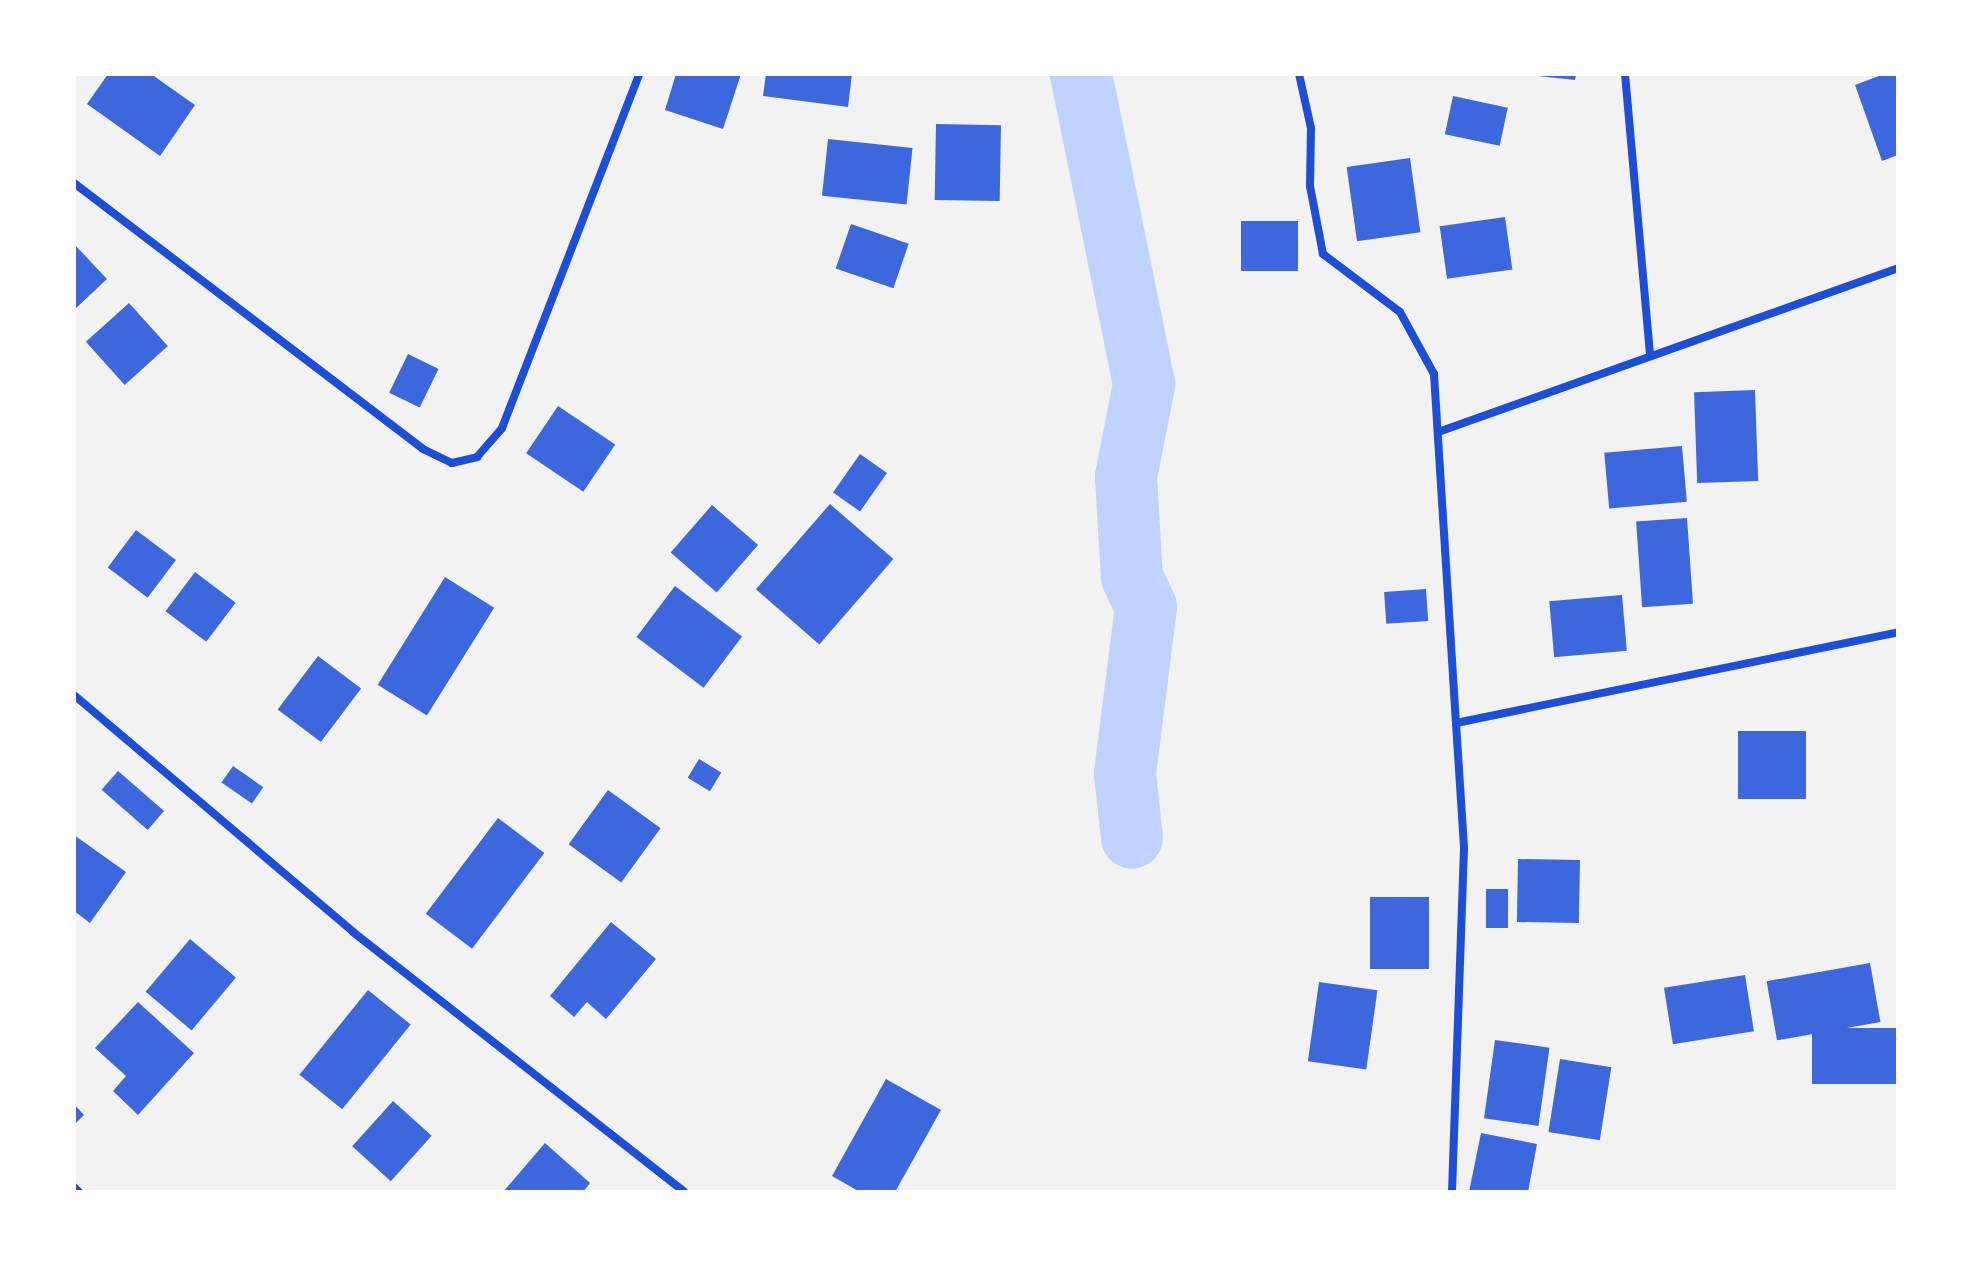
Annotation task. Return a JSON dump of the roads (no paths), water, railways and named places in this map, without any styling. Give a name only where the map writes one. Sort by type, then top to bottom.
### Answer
[{"type":"street","points":[[74,183],[423,449],[452,463],[477,457],[502,428],[639,74]]},
{"type":"street","points":[[1299,74],[1311,128],[1310,186],[1323,254],[1400,312],[1434,374],[1441,431],[1464,847],[1452,1192]]},
{"type":"street","points":[[1625,74],[1650,355]]},
{"type":"street","points":[[1441,431],[1898,268]]},
{"type":"street","points":[[1456,723],[1898,632]]},
{"type":"street","points":[[74,695],[353,932],[684,1192]]},
{"type":"street","points":[[74,1187],[79,1192]]},
{"type":"waterway","points":[[1081,74],[1144,385],[1126,477],[1132,577],[1146,607],[1125,774],[1132,838]]}]
